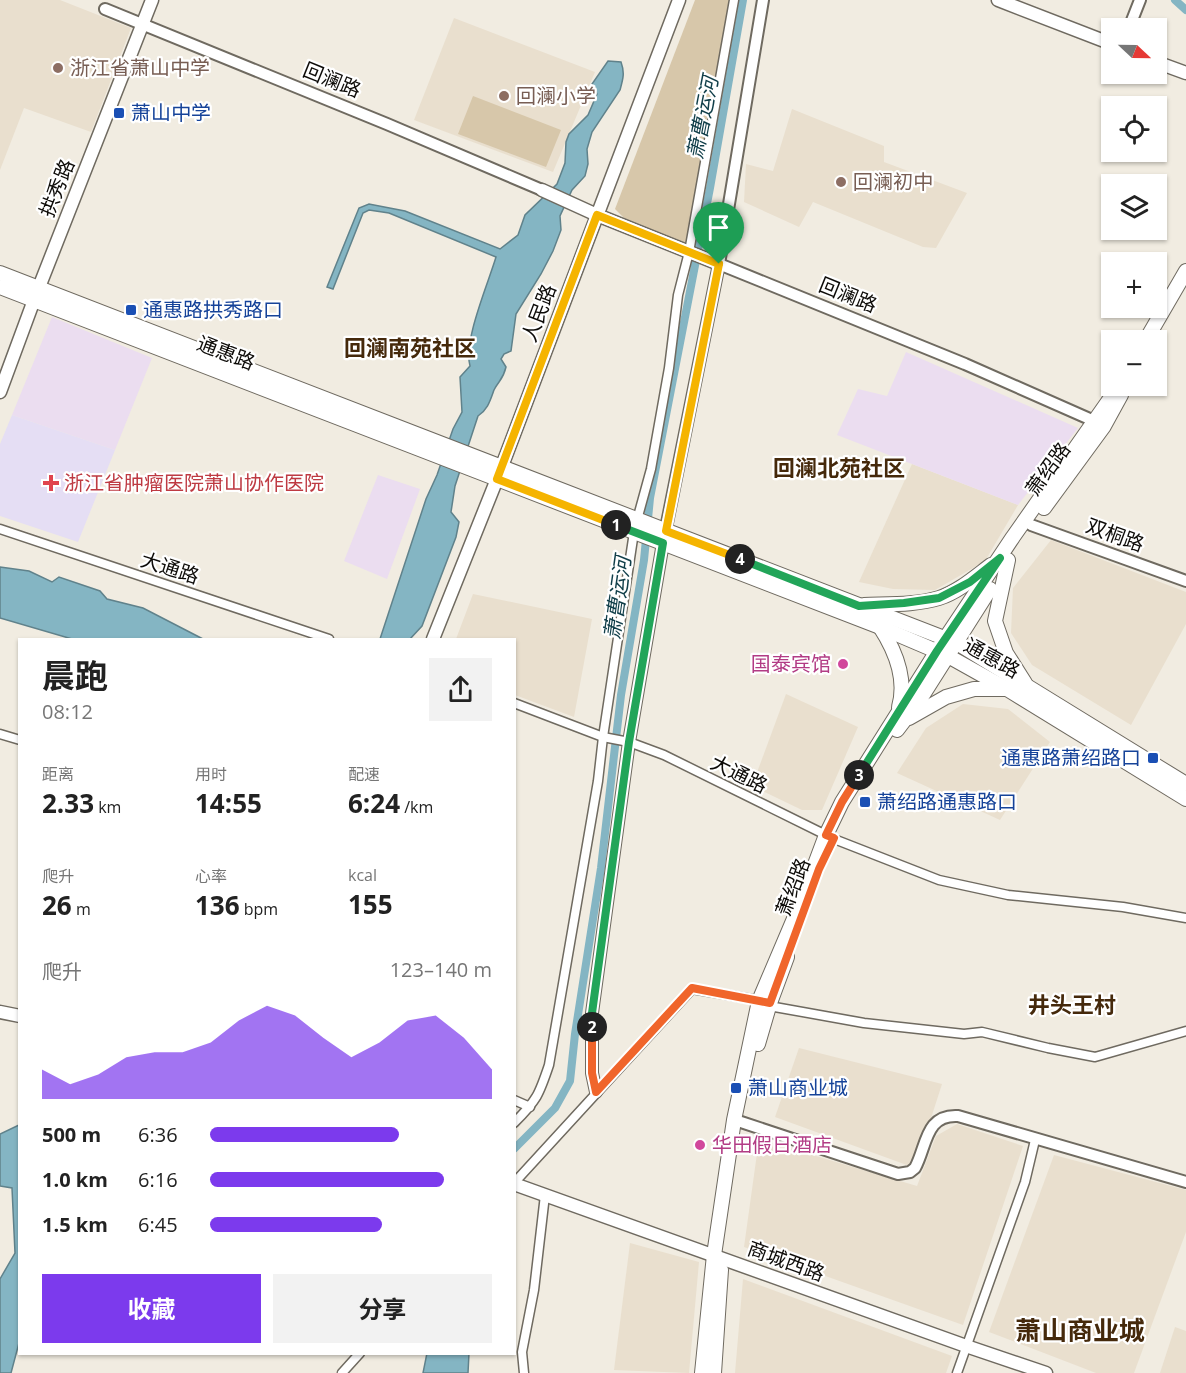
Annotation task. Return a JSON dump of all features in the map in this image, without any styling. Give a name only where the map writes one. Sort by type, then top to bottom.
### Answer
[{"type":"main road","name":"拱秀路","points":[[0,392],[36,294],[152,0]]},
{"type":"main road","name":"人民路","points":[[433,638],[680,0]]},
{"type":"main road","points":[[998,0],[1101,40]]},
{"type":"main road","points":[[1167,66],[1186,73]]},
{"type":"main road","name":"回澜路","points":[[542,190],[597,215],[719,264]]},
{"type":"main road","points":[[1152,330],[1186,271]]},
{"type":"main road","points":[[0,273],[36,294]]},
{"type":"main road","name":"通惠路","points":[[0,287],[36,294],[499,473]]},
{"type":"main road","points":[[1160,330],[1186,291]]},
{"type":"main road","points":[[859,606],[939,598],[970,582],[1004,559],[1099,423],[1114,396]]},
{"type":"main road","name":"萧绍路","points":[[714,1373],[718,1257],[741,1122],[766,1003],[819,869],[842,802],[1004,559],[1031,525],[1119,396]]},
{"type":"main road","points":[[499,473],[664,537],[951,641],[1186,784]]},
{"type":"main road","name":"通惠路","points":[[664,537],[943,653],[1007,689],[1186,799]]},
{"type":"main road","points":[[1004,559],[995,621],[1006,653],[1028,688]]},
{"type":"main road","points":[[880,627],[893,647],[899,670],[902,696],[900,718],[946,697],[974,689],[1007,689]]},
{"type":"main road","points":[[702,1373],[734,1120],[766,1003]]},
{"type":"main road","points":[[0,1012],[18,1016]]},
{"type":"main road","name":"商城西路","points":[[516,1185],[1046,1373]]},
{"type":"street","points":[[516,1121],[539,1095],[549,1065],[598,782],[603,737],[638,527],[669,368],[678,295],[689,252],[734,0]]},
{"type":"street","points":[[596,1092],[592,1073],[592,1013],[629,742],[664,537],[719,264],[763,0]]},
{"type":"street","points":[[1133,18],[1140,0]]},
{"type":"street","name":"回澜路","points":[[105,9],[542,190]]},
{"type":"street","name":"回澜路","points":[[719,264],[965,364],[1099,423]]},
{"type":"street","name":"双桐路","points":[[1031,525],[1186,581]]},
{"type":"street","name":"大通路","points":[[0,529],[326,638]]},
{"type":"street","points":[[516,704],[603,737]]},
{"type":"street","points":[[0,734],[18,739]]},
{"type":"street","name":"大通路","points":[[603,737],[629,742],[664,755],[830,837],[939,879],[1008,895],[1123,907],[1186,918]]},
{"type":"street","points":[[516,1182],[692,988],[864,1023],[964,1034],[982,1032],[1095,1057],[1186,1031]]},
{"type":"street","points":[[516,1102],[530,1107]]},
{"type":"street","points":[[741,1122],[898,1174],[904,1174],[915,1168],[929,1130],[934,1123],[950,1116],[958,1116],[1186,1182]]},
{"type":"street","points":[[957,1373],[1025,1182],[1035,1140]]},
{"type":"street","points":[[524,1373],[522,1352],[534,1290],[545,1195]]},
{"type":"street","points":[[342,1373],[358,1355]]},
{"type":"shaded area","name":"浙江省萧山中学","points":[[0,0],[60,0],[131,28],[91,132],[24,108],[0,170]]},
{"type":"shaded area","points":[[695,0],[729,0],[686,246],[628,222],[615,209]]},
{"type":"shaded area","name":"回澜小学","points":[[454,18],[595,72],[553,172],[414,120]]},
{"type":"shaded area","points":[[473,96],[561,130],[546,167],[458,134]]},
{"type":"shaded area","name":"回澜初中","points":[[792,109],[884,146],[884,162],[967,193],[936,248],[923,247],[813,202],[799,227],[744,202],[746,164],[773,171]]},
{"type":"shaded area","points":[[52,317],[152,358],[115,450],[12,415]]},
{"type":"shaded area","points":[[906,352],[1078,428],[1018,505],[837,435],[858,389],[887,396]]},
{"type":"shaded area","name":"浙江省肿瘤医院萧山协作医院","points":[[12,415],[115,450],[78,542],[0,516],[0,444]]},
{"type":"shaded area","points":[[912,464],[1018,505],[985,561],[935,590],[893,589],[859,582]]},
{"type":"shaded area","points":[[378,475],[420,489],[387,579],[344,561]]},
{"type":"shaded area","points":[[1051,540],[1186,592],[1186,624],[1131,725],[1032,665],[1011,633],[1013,588]]},
{"type":"shaded area","points":[[473,594],[592,619],[574,717],[516,695],[516,638],[456,638]]},
{"type":"shaded area","points":[[786,694],[858,727],[822,810],[802,810],[752,786]]},
{"type":"shaded area","points":[[963,704],[1008,709],[1050,742],[1000,820],[897,773],[926,728]]},
{"type":"shaded area","points":[[799,1048],[942,1084],[915,1168],[775,1117]]},
{"type":"shaded area","points":[[957,1124],[1023,1146],[963,1325],[744,1247],[759,1139],[917,1186],[936,1136]]},
{"type":"shaded area","points":[[1054,1155],[1186,1190],[1186,1232],[1134,1373],[1096,1373],[989,1332]]},
{"type":"shaded area","points":[[630,1243],[699,1262],[689,1373],[614,1370]]},
{"type":"shaded area","points":[[743,1279],[952,1356],[946,1373],[735,1373]]},
{"type":"shaded area","points":[[1175,1327],[1186,1331],[1186,1373],[1160,1373]]},
{"type":"water","points":[[608,61],[621,62],[623,76],[620,90],[592,132],[587,149],[588,164],[585,176],[572,190],[560,216],[561,230],[553,251],[516,314],[511,351],[504,354],[501,359],[506,367],[505,371],[486,408],[478,416],[455,486],[451,512],[459,522],[456,537],[422,626],[411,638],[380,638],[426,499],[453,429],[462,412],[460,377],[470,366],[470,342],[473,328],[496,257],[389,213],[369,210],[363,213],[333,289],[327,287],[359,208],[369,204],[405,211],[500,249],[518,235],[525,215],[557,184],[565,163],[566,142],[569,134],[588,115],[597,94],[592,84]]},
{"type":"water","points":[[0,567],[29,571],[52,582],[59,577],[100,591],[107,599],[143,608],[201,638],[69,638],[0,618]]},
{"type":"water","points":[[18,1125],[18,1347],[11,1373],[0,1373],[0,1279],[15,1253],[12,1188],[0,1186],[0,1134]]},
{"type":"water","points":[[427,1355],[469,1355],[468,1373],[423,1373]]},
{"type":"waterway","name":"萧曹运河","points":[[516,1147],[555,1108],[570,1081],[575,1034],[601,868],[621,695],[644,560],[650,498],[710,188],[743,0]]},
{"type":"waterway","points":[[1175,0],[1186,10]]},
{"type":"place","name":"浙江省萧山中学","points":[[58,68]]},
{"type":"place","name":"回澜小学","points":[[504,96]]},
{"type":"place","name":"萧山中学","points":[[119,113]]},
{"type":"place","name":"回澜初中","points":[[841,182]]},
{"type":"place","name":"通惠路拱秀路口","points":[[131,310]]},
{"type":"place","name":"浙江省肿瘤医院萧山协作医院","points":[[51,483]]},
{"type":"place","name":"国泰宾馆","points":[[843,664]]},
{"type":"place","name":"通惠路萧绍路口","points":[[1153,758]]},
{"type":"place","name":"萧绍路通惠路口","points":[[865,802]]},
{"type":"place","name":"萧山商业城","points":[[736,1088]]},
{"type":"place","name":"华田假日酒店","points":[[700,1145]]},
{"type":"district","name":"回澜南苑社区","points":[[410,348]]},
{"type":"district","name":"回澜北苑社区","points":[[839,468]]},
{"type":"district","name":"井头王村","points":[[1072,1005]]},
{"type":"district","name":"萧山商业城","points":[[1080,1331]]},
{"type":"route","points":[[597,215],[719,264],[666,531],[859,606],[939,598],[970,582],[1000,558],[937,651],[842,802],[826,835],[834,838],[819,869],[770,1003],[692,988],[596,1092],[592,1073],[592,1013],[629,742],[663,543],[497,479],[597,215]]}]
